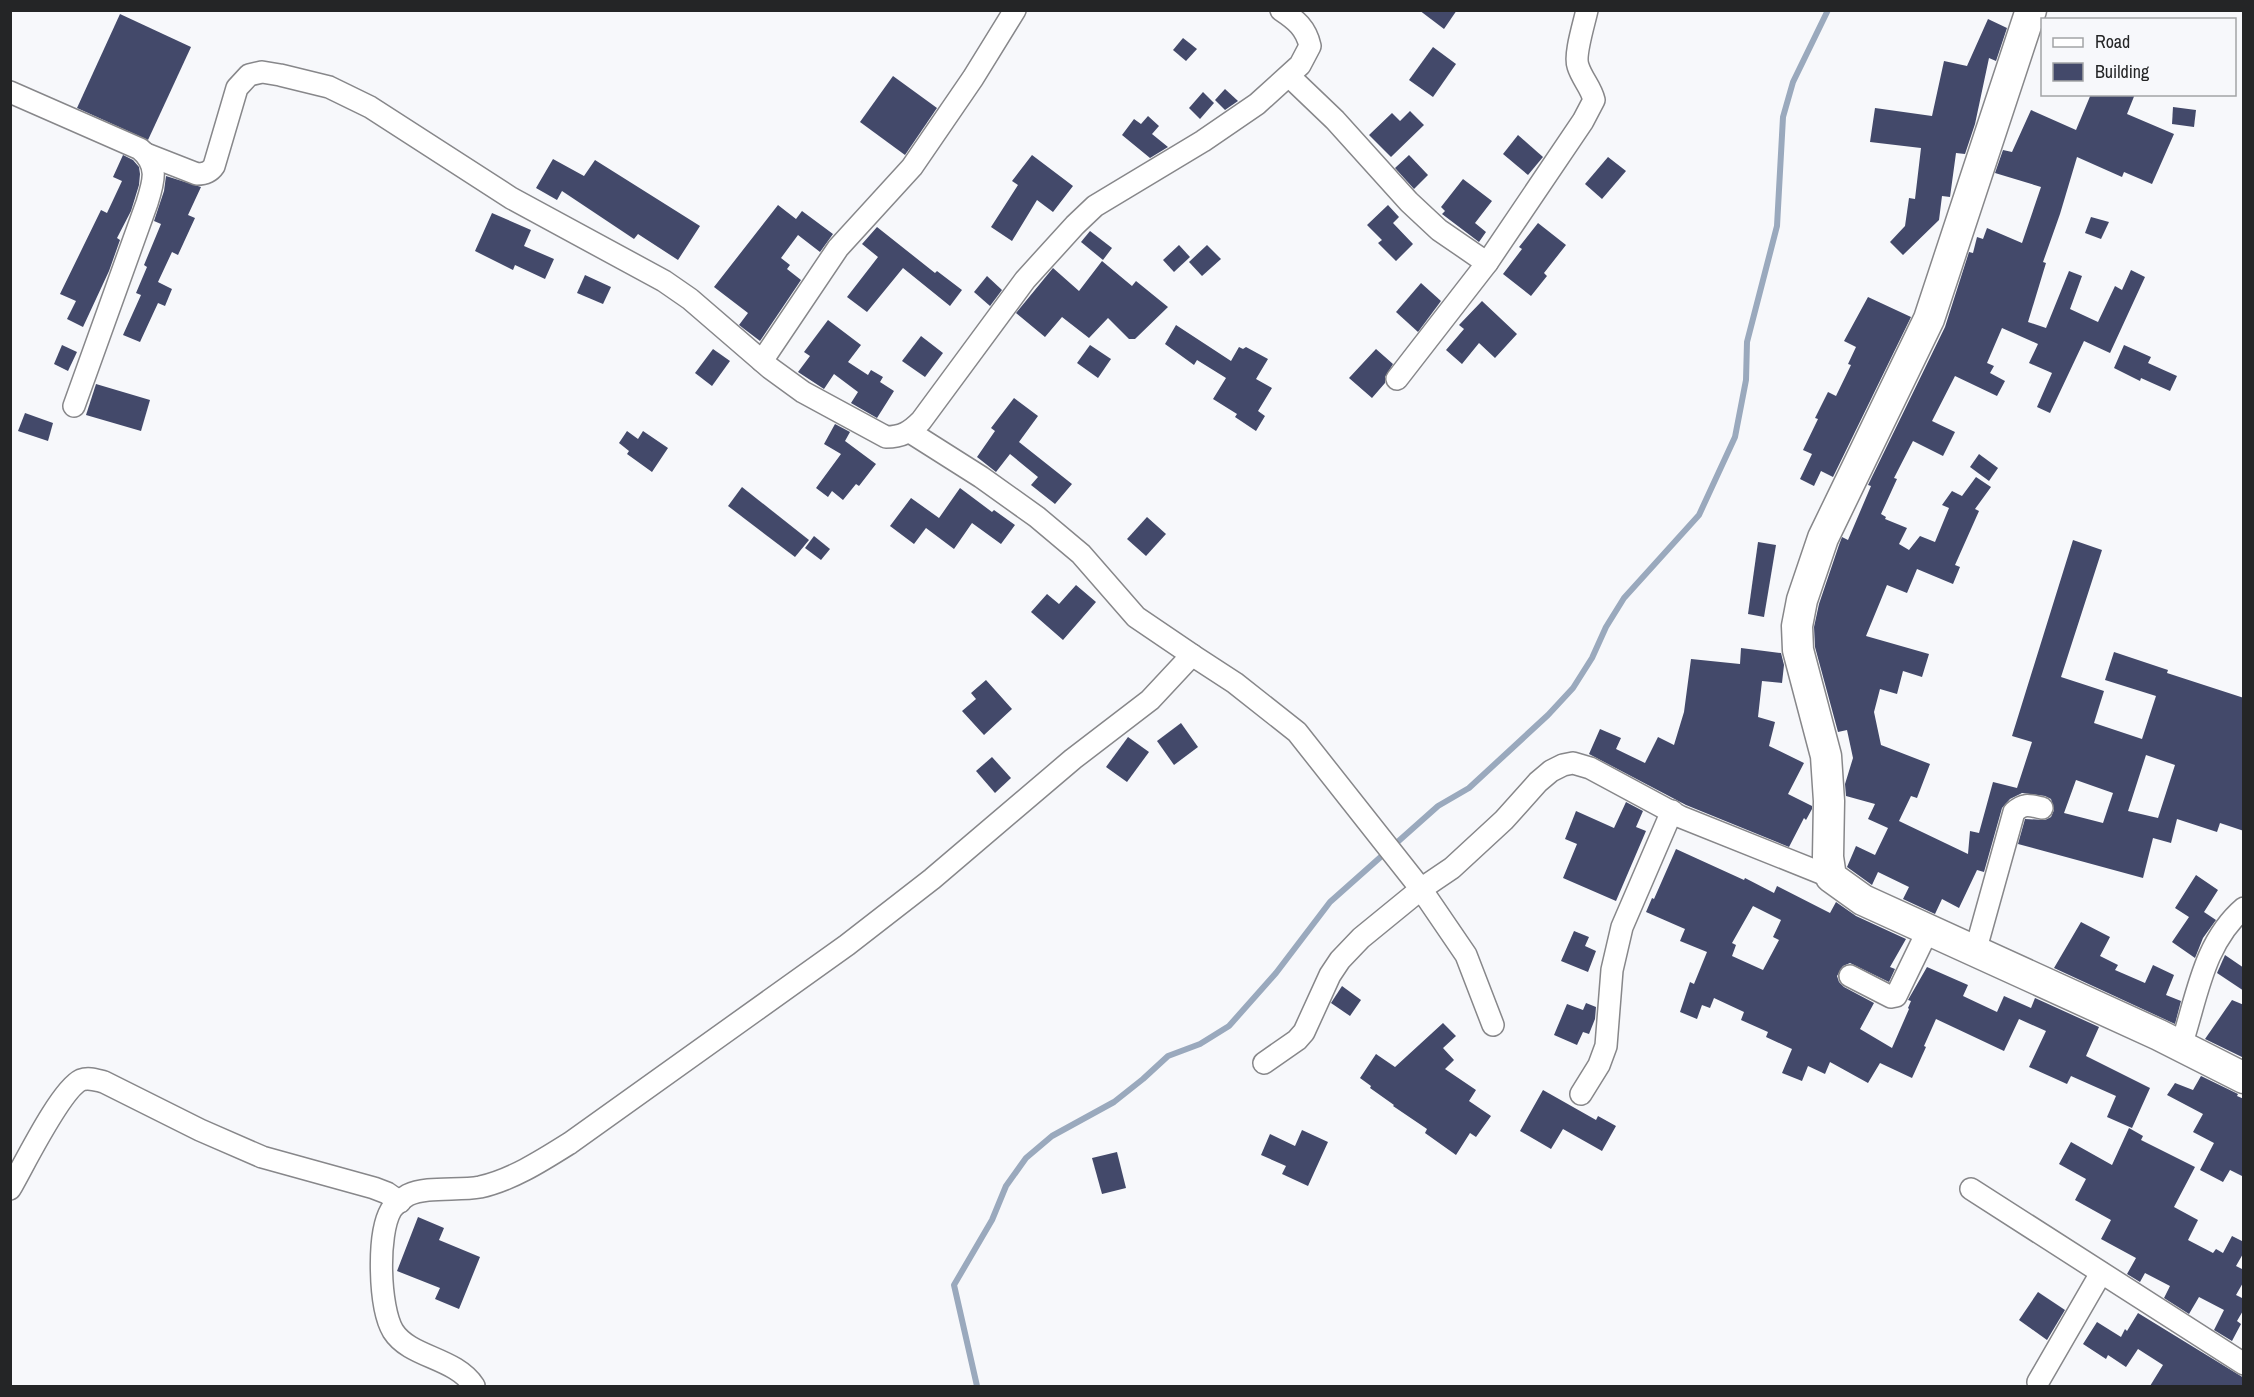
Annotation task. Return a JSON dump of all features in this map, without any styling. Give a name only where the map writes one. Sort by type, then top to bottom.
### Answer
[{"type":"street","points":[[762,361],[838,249],[912,167],[973,78],[1015,10]]},
{"type":"street","points":[[10,92],[110,134],[146,154],[198,174],[205,174],[214,166],[237,88],[249,75],[262,72],[329,87],[370,107],[511,198],[664,281],[690,299],[762,361],[803,392],[886,437],[899,437],[910,432],[936,401],[1025,280],[1074,225],[1095,206],[1257,104],[1300,65],[1310,46],[1303,27],[1281,10]]},
{"type":"street","points":[[1397,379],[1487,263],[1583,121],[1594,100],[1591,88],[1581,75],[1576,63],[1587,10]]},
{"type":"street","points":[[1831,877],[1828,857],[1830,801],[1826,756],[1798,650],[1797,626],[1802,600],[1823,538],[1929,319],[2031,10]]},
{"type":"street","points":[[1289,76],[1335,120],[1409,202],[1440,230],[1487,263]]},
{"type":"street","points":[[74,406],[152,190],[155,179],[154,168],[146,154]]},
{"type":"street","points":[[910,432],[981,477],[1037,517],[1081,554],[1136,617],[1235,684],[1297,732],[1421,889],[1466,955],[1493,1025]]},
{"type":"street","points":[[474,1386],[463,1373],[404,1343],[393,1331],[383,1305],[381,1260],[391,1209],[406,1196],[419,1191],[482,1186],[539,1163],[570,1143],[847,945],[932,879],[1073,759],[1150,700],[1192,656]]},
{"type":"street","points":[[1264,1063],[1297,1040],[1304,1032],[1330,975],[1340,960],[1361,938],[1421,889],[1452,868],[1504,820],[1551,771],[1573,763],[1590,768],[1672,812],[1831,877],[1863,900],[2181,1046],[2244,1078]]},
{"type":"street","points":[[1975,952],[2014,812],[2027,804],[2042,808]]},
{"type":"street","points":[[1581,1094],[1599,1065],[1606,1046],[1612,970],[1622,927],[1672,812]]},
{"type":"street","points":[[2181,1046],[2207,959],[2228,923],[2244,908]]},
{"type":"street","points":[[1850,976],[1891,997],[1896,996],[1928,930]]},
{"type":"street","points":[[10,1189],[62,1100],[76,1084],[90,1078],[111,1085],[200,1130],[262,1157],[387,1192],[400,1202]]},
{"type":"street","points":[[1971,1189],[2244,1364]]},
{"type":"street","points":[[2038,1382],[2101,1273]]},
{"type":"building","points":[[1419,10],[1457,10],[1444,29]]},
{"type":"building","points":[[120,14],[191,47],[148,140],[77,108]]},
{"type":"building","points":[[1988,19],[2007,28],[1996,61],[1989,58],[1975,124],[1965,154],[1956,153],[1950,197],[1942,196],[1939,220],[1903,255],[1890,242],[1905,226],[1909,198],[1915,199],[1921,148],[1870,142],[1875,108],[1932,116],[1944,61],[1967,66]]},
{"type":"building","points":[[1183,38],[1197,49],[1186,61],[1173,50]]},
{"type":"building","points":[[1433,47],[1456,64],[1433,97],[1409,80]]},
{"type":"building","points":[[893,76],[937,108],[905,155],[860,122]]},
{"type":"building","points":[[1225,89],[1238,101],[1225,110],[1215,100]]},
{"type":"building","points":[[1203,92],[1214,103],[1200,119],[1189,108]]},
{"type":"building","points":[[2090,96],[2134,96],[2127,114],[2174,134],[2152,184],[2124,172],[2122,177],[2077,157],[2043,262],[2046,263],[2028,322],[2046,328],[2069,271],[2082,276],[2070,309],[2098,322],[2115,286],[2122,290],[2131,270],[2145,277],[2110,353],[2084,341],[2050,413],[2037,407],[2052,373],[2029,363],[2038,344],[2002,328],[1987,363],[1994,366],[1990,373],[2005,381],[1997,396],[1955,376],[1932,421],[1955,432],[1943,456],[1913,441],[1894,478],[1897,479],[1881,514],[1886,517],[1885,519],[1907,528],[1899,544],[1909,550],[1920,536],[1935,542],[1949,508],[1942,505],[1952,491],[1962,496],[1976,477],[1991,487],[1975,509],[1979,511],[1955,565],[1960,567],[1953,584],[1917,569],[1907,593],[1887,585],[1866,636],[1929,654],[1922,677],[1903,671],[1897,694],[1880,689],[1874,712],[1881,745],[1930,764],[1917,798],[1911,796],[1899,821],[1968,854],[1970,831],[1979,833],[1993,782],[2017,788],[2032,742],[2012,736],[2073,540],[2102,550],[2061,677],[2104,691],[2094,723],[2142,739],[2156,696],[2105,680],[2114,652],[2168,670],[2167,673],[2244,698],[2244,831],[2220,823],[2217,832],[2177,819],[2171,843],[2153,838],[2143,878],[2018,844],[2025,819],[2045,820],[2051,817],[2054,810],[2051,799],[2022,793],[2010,799],[2002,808],[1984,872],[1977,870],[1959,908],[1942,899],[1935,914],[1903,899],[1909,887],[1878,872],[1872,885],[1847,867],[1856,846],[1875,855],[1888,828],[1868,819],[1875,804],[1846,796],[1845,784],[1853,758],[1847,730],[1838,732],[1815,647],[1814,627],[1819,604],[1842,537],[1848,540],[1871,486],[1868,485],[1945,327],[1969,252],[1973,253],[1977,237],[1983,239],[1987,228],[2022,243],[2041,187],[1995,173],[2003,150],[2012,152],[2031,110],[2076,130]],"holes":[[[2146,755],[2175,765],[2158,818],[2128,811]],[[2076,780],[2113,793],[2103,823],[2064,813]]]},
{"type":"building","points":[[2173,107],[2196,110],[2194,127],[2172,124]]},
{"type":"building","points":[[1410,111],[1424,125],[1391,157],[1369,135],[1392,113],[1400,121]]},
{"type":"building","points":[[1148,116],[1159,126],[1152,134],[1168,147],[1150,158],[1122,135],[1134,119],[1141,124]]},
{"type":"building","points":[[1518,135],[1543,157],[1528,175],[1503,154]]},
{"type":"building","points":[[123,155],[133,160],[139,167],[139,185],[131,211],[117,238],[120,240],[109,271],[83,327],[67,319],[76,301],[60,294],[101,210],[107,213],[122,181],[113,177]]},
{"type":"building","points":[[1032,155],[1073,186],[1053,212],[1037,200],[1012,241],[991,227],[1018,185],[1012,181]]},
{"type":"building","points":[[1409,155],[1428,175],[1414,189],[1395,168]]},
{"type":"building","points":[[1608,157],[1626,171],[1602,199],[1585,184]]},
{"type":"building","points":[[553,159],[584,176],[595,160],[700,226],[678,260],[638,234],[634,239],[562,191],[557,200],[536,188]]},
{"type":"building","points":[[166,176],[201,187],[188,215],[195,218],[178,255],[172,252],[158,282],[172,289],[165,306],[158,303],[140,342],[123,335],[141,295],[136,293],[147,267],[144,265],[161,224],[154,221],[164,191]]},
{"type":"building","points":[[1463,179],[1492,201],[1475,223],[1486,232],[1479,242],[1442,214],[1445,211],[1441,207]]},
{"type":"building","points":[[778,205],[796,219],[802,211],[833,234],[820,252],[798,235],[781,258],[790,265],[787,269],[801,280],[760,341],[739,325],[748,313],[714,287]]},
{"type":"building","points":[[1388,205],[1399,217],[1393,223],[1413,244],[1396,261],[1378,243],[1382,240],[1367,225]]},
{"type":"building","points":[[492,213],[531,230],[524,246],[554,259],[545,279],[515,265],[513,270],[475,251]]},
{"type":"building","points":[[2091,217],[2109,222],[2101,239],[2085,233]]},
{"type":"building","points":[[1538,223],[1566,245],[1544,273],[1547,276],[1531,296],[1503,274],[1522,249],[1519,247]]},
{"type":"building","points":[[877,227],[935,273],[937,271],[962,290],[950,306],[903,268],[867,312],[847,297],[878,257],[862,244]]},
{"type":"building","points":[[1090,231],[1112,248],[1103,260],[1081,242]]},
{"type":"building","points":[[1179,245],[1190,257],[1174,272],[1163,260]]},
{"type":"building","points":[[1207,245],[1221,259],[1202,276],[1189,262]]},
{"type":"building","points":[[1102,261],[1132,286],[1136,281],[1168,307],[1135,339],[1129,339],[1108,318],[1089,338],[1062,317],[1045,337],[1016,313],[1053,268],[1079,291]]},
{"type":"building","points":[[585,275],[611,287],[603,304],[577,293]]},
{"type":"building","points":[[987,276],[1002,290],[990,306],[974,292]]},
{"type":"building","points":[[1421,283],[1441,301],[1418,332],[1396,312]]},
{"type":"building","points":[[1868,297],[1911,317],[1833,477],[1821,471],[1814,486],[1800,479],[1812,454],[1803,450],[1828,392],[1836,396],[1851,365],[1848,364],[1856,347],[1844,341]]},
{"type":"building","points":[[1482,301],[1517,334],[1495,358],[1479,343],[1462,364],[1446,350],[1464,329],[1459,325]]},
{"type":"building","points":[[828,320],[861,345],[848,362],[868,375],[871,370],[883,377],[880,382],[894,391],[877,418],[851,403],[858,392],[834,374],[824,389],[798,372],[810,356],[804,352]]},
{"type":"building","points":[[1176,325],[1231,361],[1239,347],[1243,349],[1246,347],[1268,359],[1256,379],[1272,388],[1258,411],[1265,416],[1256,431],[1235,417],[1237,414],[1213,399],[1226,378],[1197,360],[1194,365],[1165,344]]},
{"type":"building","points":[[921,336],[943,353],[925,377],[902,361]]},
{"type":"building","points":[[62,345],[77,352],[68,371],[54,364]]},
{"type":"building","points":[[1090,345],[1111,359],[1098,378],[1077,363]]},
{"type":"building","points":[[2124,345],[2151,357],[2148,363],[2177,376],[2170,391],[2141,378],[2140,381],[2114,368]]},
{"type":"building","points":[[713,349],[730,361],[712,386],[695,373]]},
{"type":"building","points":[[1376,349],[1393,364],[1385,377],[1385,383],[1372,398],[1349,378]]},
{"type":"building","points":[[96,384],[150,400],[141,431],[86,415]]},
{"type":"building","points":[[1014,398],[1038,416],[1019,442],[1072,484],[1055,504],[1031,485],[1038,477],[1010,454],[996,472],[977,457],[995,431],[991,428]]},
{"type":"building","points":[[25,413],[53,423],[48,441],[18,431]]},
{"type":"building","points":[[835,424],[850,432],[845,441],[876,464],[859,486],[856,484],[843,500],[832,491],[828,497],[816,488],[841,454],[824,444]]},
{"type":"building","points":[[627,431],[638,439],[643,431],[668,448],[652,472],[627,454],[629,451],[619,443]]},
{"type":"building","points":[[1979,454],[1998,468],[1989,481],[1970,467]]},
{"type":"building","points":[[742,487],[809,540],[795,557],[728,506]]},
{"type":"building","points":[[960,488],[992,512],[994,510],[1015,525],[1001,544],[972,523],[954,549],[926,528],[914,544],[890,526],[911,498],[939,518]]},
{"type":"building","points":[[1147,517],[1166,534],[1146,556],[1127,539]]},
{"type":"building","points":[[814,536],[830,549],[821,560],[805,548]]},
{"type":"building","points":[[1758,542],[1776,545],[1764,617],[1748,614]]},
{"type":"building","points":[[1076,585],[1096,602],[1063,640],[1031,612],[1047,594],[1059,604]]},
{"type":"building","points":[[1741,648],[1781,653],[1784,665],[1782,683],[1762,681],[1758,717],[1775,722],[1769,746],[1804,763],[1788,794],[1812,806],[1812,809],[1806,820],[1804,818],[1789,847],[1686,805],[1589,754],[1600,729],[1621,738],[1616,749],[1645,763],[1658,737],[1674,745],[1684,712],[1691,659],[1740,664]]},
{"type":"building","points":[[986,680],[1012,709],[984,735],[962,711],[976,699],[971,693]]},
{"type":"building","points":[[1181,723],[1198,747],[1174,765],[1157,741]]},
{"type":"building","points":[[1128,737],[1149,752],[1127,782],[1106,767]]},
{"type":"building","points":[[992,757],[1011,778],[995,793],[976,771]]},
{"type":"building","points":[[1626,802],[1643,811],[1636,827],[1646,831],[1616,901],[1563,878],[1577,844],[1565,839],[1576,811],[1614,828]]},
{"type":"building","points":[[1676,849],[1744,880],[1745,878],[1774,893],[1777,886],[1830,913],[1836,902],[1856,916],[1906,939],[1890,967],[1895,969],[1889,982],[1850,963],[1843,966],[1837,976],[1844,987],[1874,1003],[1860,1029],[1892,1048],[1909,1009],[1911,1001],[1908,1000],[1927,967],[1968,985],[1963,996],[1997,1012],[2004,996],[2031,1008],[2035,998],[2099,1027],[2086,1056],[2150,1088],[2132,1128],[2107,1117],[2116,1096],[2071,1076],[2067,1084],[2029,1067],[2046,1031],[2019,1019],[2004,1051],[1936,1019],[1912,1078],[1880,1063],[1868,1083],[1830,1062],[1825,1074],[1808,1066],[1802,1081],[1782,1073],[1792,1049],[1766,1037],[1768,1032],[1741,1020],[1744,1012],[1714,998],[1710,1008],[1702,1005],[1697,1019],[1680,1012],[1690,982],[1694,984],[1707,952],[1680,941],[1685,929],[1646,912],[1652,898],[1654,899]],"holes":[[[1753,906],[1781,920],[1773,937],[1779,940],[1763,970],[1732,956],[1736,945],[1732,943]]]},
{"type":"building","points":[[2196,875],[2218,890],[2204,912],[2216,920],[2203,938],[2195,958],[2172,942],[2189,917],[2175,908]]},
{"type":"building","points":[[2081,922],[2110,937],[2100,956],[2118,965],[2115,970],[2145,983],[2153,965],[2174,975],[2166,995],[2181,1001],[2175,1024],[2054,968]]},
{"type":"building","points":[[1574,931],[1589,937],[1585,946],[1596,951],[1588,972],[1561,961]]},
{"type":"building","points":[[2225,955],[2244,968],[2244,991],[2217,973]]},
{"type":"building","points":[[1342,986],[1361,1000],[1350,1016],[1331,1003]]},
{"type":"building","points":[[2232,1000],[2244,1005],[2244,1058],[2205,1039]]},
{"type":"building","points":[[1586,1003],[1596,1007],[1595,1019],[1589,1034],[1583,1032],[1577,1045],[1554,1035],[1567,1004],[1583,1010]]},
{"type":"building","points":[[1443,1023],[1456,1036],[1443,1048],[1454,1060],[1445,1069],[1476,1090],[1469,1101],[1491,1116],[1476,1137],[1470,1133],[1456,1155],[1425,1133],[1427,1129],[1393,1106],[1360,1078],[1376,1054],[1395,1067]]},
{"type":"building","points":[[2201,1076],[2244,1099],[2244,1177],[2230,1170],[2223,1182],[2200,1170],[2214,1143],[2193,1132],[2203,1114],[2167,1095],[2175,1083],[2193,1090]]},
{"type":"building","points":[[1543,1090],[1596,1120],[1598,1116],[1616,1126],[1602,1151],[1563,1129],[1551,1149],[1520,1131]]},
{"type":"building","points":[[2129,1128],[2143,1136],[2141,1140],[2195,1167],[2174,1207],[2198,1220],[2188,1240],[2213,1253],[2216,1249],[2223,1253],[2232,1236],[2244,1242],[2244,1252],[2236,1266],[2244,1270],[2244,1281],[2236,1295],[2244,1299],[2244,1309],[2237,1321],[2241,1324],[2232,1341],[2214,1330],[2224,1310],[2199,1297],[2189,1314],[2164,1298],[2170,1286],[2145,1273],[2140,1282],[2127,1274],[2136,1258],[2101,1239],[2111,1220],[2075,1200],[2086,1179],[2059,1164],[2071,1142],[2112,1165]]},
{"type":"building","points":[[1302,1130],[1328,1142],[1308,1186],[1282,1174],[1286,1166],[1261,1155],[1270,1134],[1295,1146]]},
{"type":"building","points":[[1117,1152],[1126,1188],[1102,1194],[1092,1158]]},
{"type":"building","points":[[418,1217],[444,1228],[439,1240],[480,1257],[459,1309],[435,1299],[440,1288],[397,1271]]},
{"type":"building","points":[[2038,1292],[2065,1310],[2047,1340],[2019,1320]]},
{"type":"building","points":[[2138,1313],[2244,1378],[2244,1386],[2150,1386],[2163,1365],[2138,1349],[2126,1367],[2108,1355],[2106,1359],[2083,1344],[2097,1322],[2121,1337]]},
{"type":"waterway","points":[[977,1386],[954,1285],[992,1220],[1006,1186],[1026,1158],[1052,1136],[1114,1102],[1168,1056],[1200,1044],[1229,1026],[1276,973],[1330,902],[1438,806],[1469,788],[1548,715],[1573,688],[1624,598],[1699,515],[1735,437],[1746,380],[1747,342],[1777,226],[1783,117],[1793,82],[1828,10]]}]
